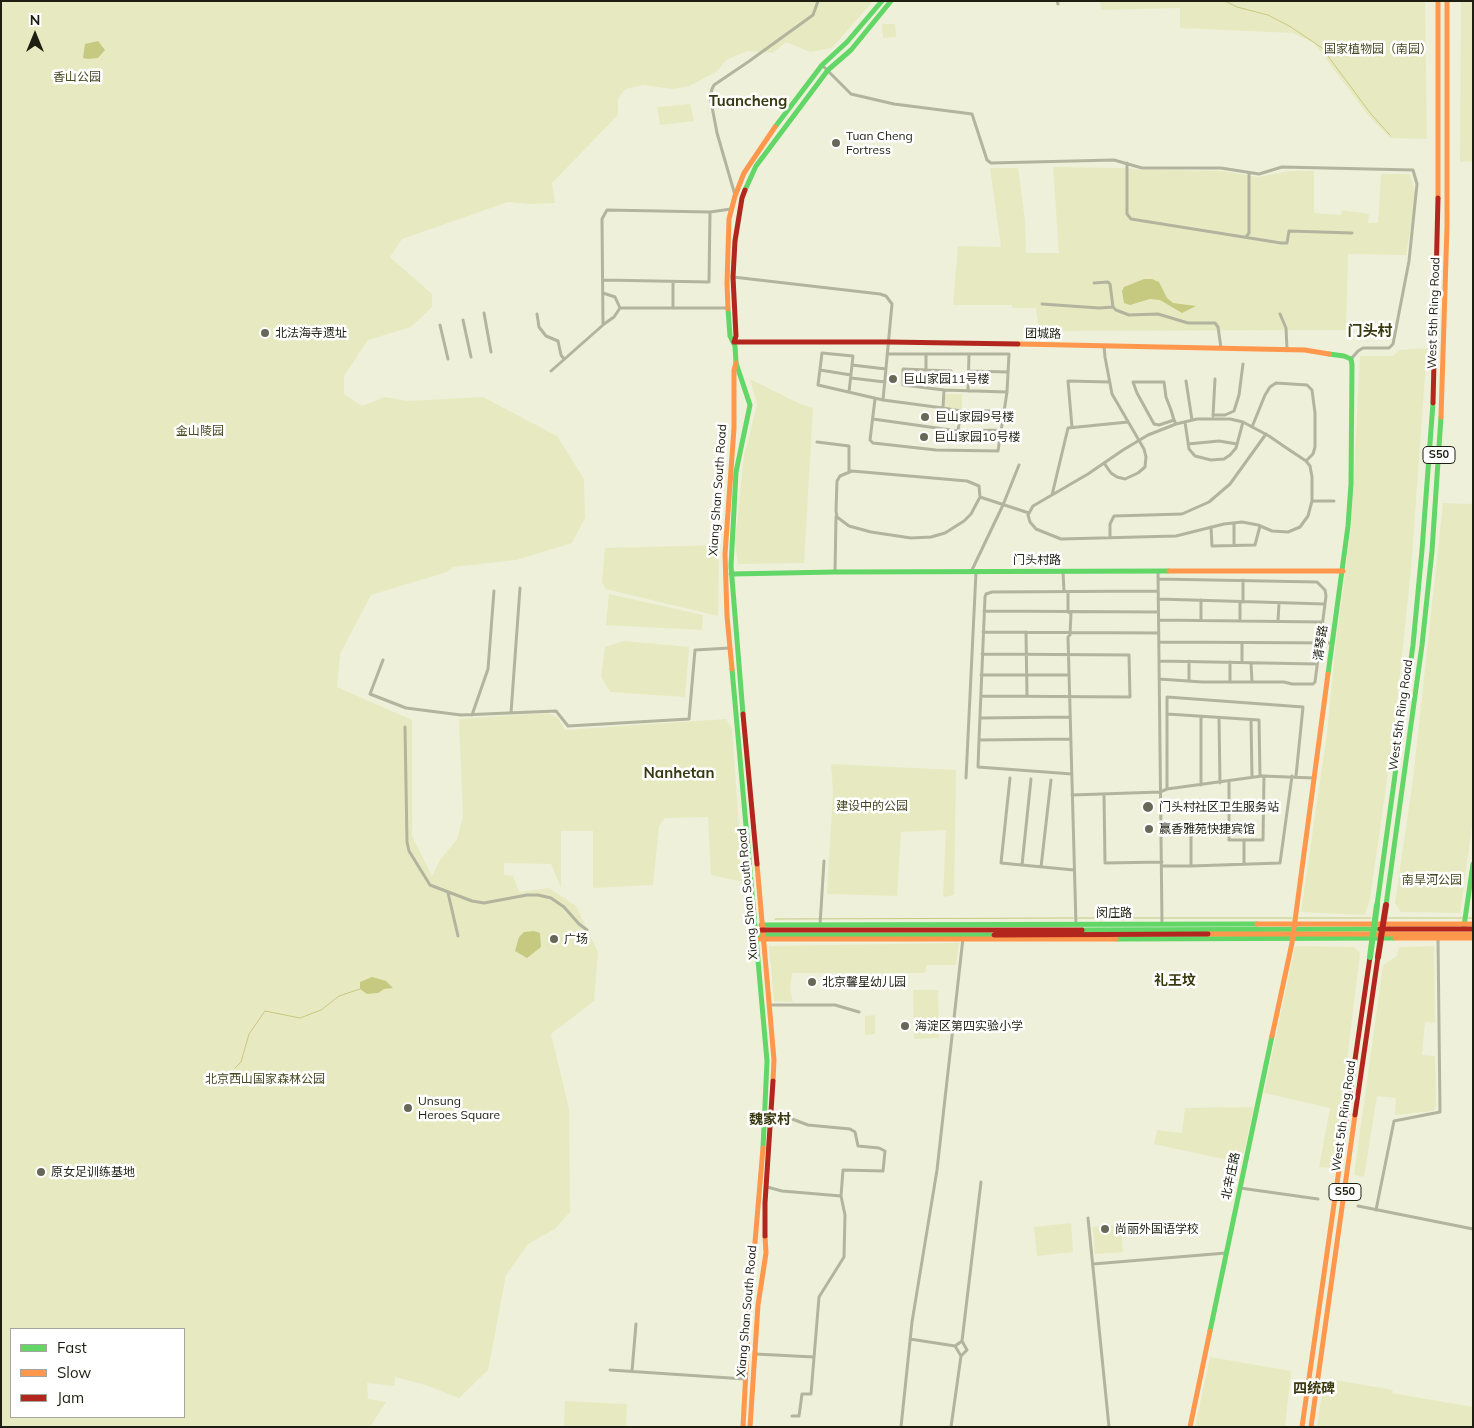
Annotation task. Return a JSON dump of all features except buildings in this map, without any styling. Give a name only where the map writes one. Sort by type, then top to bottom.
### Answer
[{"type":"main road","name":"Xiang Shan South Road","points":[[734,342],[730,336],[728,252],[731,210],[744,173],[825,68],[882,1]]},
{"type":"main road","name":"Xiang Shan South Road","points":[[750,1427],[758,1305],[764,1277],[766,1253],[764,1227],[769,1118],[760,933],[732,574],[736,472],[738,454],[750,405],[736,363],[734,342],[736,336],[733,278],[737,225],[742,198],[756,166],[825,68],[852,50],[891,1]]},
{"type":"main road","name":"West 5th Ring Road","points":[[1302,1427],[1370,957],[1412,645],[1429,469],[1437,296],[1438,1]]},
{"type":"main road","name":"West 5th Ring Road","points":[[1311,1427],[1422,645],[1439,460],[1446,296],[1447,1]]},
{"type":"main road","name":"团城路","points":[[734,342],[888,342],[1287,349],[1315,351],[1351,359]]},
{"type":"main road","name":"清琴路","points":[[1293,932],[1348,526],[1351,484],[1351,359]]},
{"type":"main road","name":"Xiang Shan South Road","points":[[736,363],[734,370],[733,449],[725,554],[726,609],[774,1060],[749,1313],[743,1427]]},
{"type":"main road","name":"门头村路","points":[[732,574],[1063,572],[1158,575],[1343,571]]},
{"type":"main road","points":[[1464,926],[1473,864]]},
{"type":"main road","name":"闵庄路","points":[[760,933],[820,928],[1162,924],[1293,932],[1473,938]]},
{"type":"main road","name":"闵庄路","points":[[760,933],[963,937],[1293,932],[1464,926],[1473,924]]},
{"type":"main road","name":"闵庄路","points":[[1464,926],[1473,929]]},
{"type":"main road","name":"闵庄路","points":[[820,928],[1473,934]]},
{"type":"main road","name":"北辛庄路","points":[[1190,1427],[1293,932]]},
{"type":"street","points":[[735,196],[717,133],[710,96],[712,89],[714,85],[813,15],[818,1]]},
{"type":"street","points":[[825,68],[851,94],[894,104],[972,114],[987,160],[991,162],[1114,160],[1142,168],[1220,168],[1259,174],[1282,167],[1413,170],[1418,184],[1410,252],[1393,344],[1389,348],[1363,348],[1351,359]]},
{"type":"street","points":[[1127,163],[1127,214],[1131,219],[1287,243],[1289,231],[1352,233]]},
{"type":"street","points":[[1246,237],[1249,234],[1249,173]]},
{"type":"street","points":[[603,325],[602,220],[607,210],[710,212],[731,210]]},
{"type":"street","points":[[603,280],[709,282],[710,212]]},
{"type":"street","points":[[733,278],[886,296],[892,304],[883,400]]},
{"type":"street","points":[[673,282],[673,308]]},
{"type":"street","points":[[1094,283],[1108,282],[1110,284],[1114,307]]},
{"type":"street","points":[[603,293],[614,297],[620,308]]},
{"type":"street","points":[[1042,304],[1099,308],[1114,307],[1123,314],[1158,314],[1188,323],[1215,323],[1218,327],[1218,337],[1221,339],[1221,348]]},
{"type":"street","points":[[620,308],[729,308]]},
{"type":"street","points":[[551,371],[614,317],[620,308]]},
{"type":"street","points":[[484,313],[491,352]]},
{"type":"street","points":[[537,314],[539,327],[546,336],[558,342],[564,359]]},
{"type":"street","points":[[1280,314],[1286,328],[1287,349]]},
{"type":"street","points":[[463,320],[471,357]]},
{"type":"street","points":[[440,325],[448,360]]},
{"type":"street","points":[[1104,346],[1112,394],[1144,449],[1146,457],[1145,467],[1138,473],[1125,479],[1111,473],[1104,463]]},
{"type":"street","points":[[849,392],[853,356],[822,353],[818,385],[883,400],[961,411],[1004,411]]},
{"type":"street","points":[[875,398],[870,440],[872,442],[936,450],[998,451],[1007,392],[1009,354],[887,354]]},
{"type":"street","points":[[926,354],[926,370]]},
{"type":"street","points":[[968,391],[969,354]]},
{"type":"street","points":[[1175,422],[1166,397],[1164,382],[1133,382],[1136,393],[1154,424],[1185,422],[1230,414],[1234,411],[1240,395],[1243,364]]},
{"type":"street","points":[[852,365],[886,369]]},
{"type":"street","points":[[951,371],[903,369],[903,385],[944,390],[1007,392]]},
{"type":"street","points":[[820,370],[884,382]]},
{"type":"street","points":[[969,371],[1008,372]]},
{"type":"street","points":[[1213,417],[1215,379]]},
{"type":"street","points":[[1186,380],[1192,420]]},
{"type":"street","points":[[1072,427],[1068,381],[1109,382]]},
{"type":"street","points":[[1252,427],[1265,396],[1276,383],[1307,385],[1312,390],[1315,413],[1315,446],[1313,454],[1306,460]]},
{"type":"street","points":[[942,408],[944,390]]},
{"type":"street","points":[[958,431],[961,411]]},
{"type":"street","points":[[1175,422],[1139,441],[1033,506],[1029,513],[1030,522],[1036,529],[1061,539],[1176,536],[1211,527],[1242,522],[1272,531],[1288,532],[1300,527],[1308,516],[1312,501],[1312,477],[1310,466],[1306,460],[1266,434],[1243,422],[1213,417]]},
{"type":"street","points":[[873,419],[958,431],[1001,430]]},
{"type":"street","points":[[1052,495],[1068,428],[1128,422]]},
{"type":"street","points":[[1185,422],[1189,449],[1195,456],[1211,460],[1224,459],[1230,455],[1237,444],[1243,422]]},
{"type":"street","points":[[1110,537],[1110,524],[1114,516],[1182,514],[1209,502],[1230,484],[1266,434]]},
{"type":"street","points":[[1188,444],[1219,441],[1237,444]]},
{"type":"street","points":[[817,442],[849,446],[849,472]]},
{"type":"street","points":[[966,778],[974,572],[1019,465]]},
{"type":"street","points":[[835,572],[836,511],[837,482],[840,476],[849,472],[967,481],[979,486],[980,497],[964,521],[946,533],[931,537],[912,538],[865,531],[841,521],[837,517],[836,511]]},
{"type":"street","points":[[980,497],[1029,513]]},
{"type":"street","points":[[1312,501],[1334,501]]},
{"type":"street","points":[[1234,523],[1234,545]]},
{"type":"street","points":[[1211,527],[1212,546],[1256,545],[1260,526]]},
{"type":"street","points":[[1063,572],[1064,591]]},
{"type":"street","points":[[1159,679],[1202,682],[1313,684],[1315,682],[1320,644],[1325,590],[1316,582],[1158,575],[1160,792],[1162,864],[1162,924]]},
{"type":"street","points":[[1240,621],[1243,580]]},
{"type":"street","points":[[511,713],[520,588]]},
{"type":"street","points":[[472,715],[488,669],[494,591]]},
{"type":"street","points":[[1064,591],[1068,592],[1068,612],[1071,613],[1068,637],[1076,925]]},
{"type":"street","points":[[1072,774],[978,767],[986,594],[990,592],[1158,591]]},
{"type":"street","points":[[1158,599],[1324,604]]},
{"type":"street","points":[[1201,600],[1201,620]]},
{"type":"street","points":[[1278,621],[1279,603]]},
{"type":"street","points":[[984,612],[1158,612]]},
{"type":"street","points":[[1159,620],[1322,622]]},
{"type":"street","points":[[983,632],[1159,633]]},
{"type":"street","points":[[1026,632],[1026,696]]},
{"type":"street","points":[[1159,642],[1333,644]]},
{"type":"street","points":[[1242,643],[1242,662]]},
{"type":"street","points":[[383,660],[370,694],[406,708],[461,715],[556,711],[568,726],[689,719],[695,650],[730,648]]},
{"type":"street","points":[[980,696],[1130,697],[1129,655],[982,654]]},
{"type":"street","points":[[1159,661],[1317,664]]},
{"type":"street","points":[[1189,661],[1189,680]]},
{"type":"street","points":[[1230,662],[1230,682]]},
{"type":"street","points":[[1251,662],[1252,682]]},
{"type":"street","points":[[981,675],[1069,675]]},
{"type":"street","points":[[1104,794],[1105,863],[1191,866],[1280,863],[1303,707],[1167,697],[1167,789]]},
{"type":"street","points":[[1167,714],[1259,720],[1260,776]]},
{"type":"street","points":[[1201,716],[1201,785]]},
{"type":"street","points":[[980,718],[1070,717]]},
{"type":"street","points":[[1220,718],[1220,783]]},
{"type":"street","points":[[1251,720],[1252,778]]},
{"type":"street","points":[[405,727],[407,842],[409,851],[430,885],[472,901],[484,903],[527,895],[551,898],[564,907],[587,930]]},
{"type":"street","points":[[979,740],[1071,739]]},
{"type":"street","points":[[1072,795],[1160,792],[1167,789],[1260,776],[1314,778]]},
{"type":"street","points":[[1229,781],[1229,840],[1263,840],[1264,776]]},
{"type":"street","points":[[1010,778],[1001,863],[1074,870]]},
{"type":"street","points":[[1022,865],[1031,779]]},
{"type":"street","points":[[1041,867],[1051,780]]},
{"type":"street","points":[[1190,822],[1191,866]]},
{"type":"street","points":[[1244,840],[1244,864]]},
{"type":"street","points":[[820,928],[824,861]]},
{"type":"street","points":[[448,892],[458,936]]},
{"type":"street","points":[[901,1427],[910,1339],[937,1170],[963,937]]},
{"type":"street","points":[[1376,1210],[1394,1121],[1440,1112],[1438,938]]},
{"type":"street","points":[[769,1005],[835,1005],[859,1012]]},
{"type":"street","points":[[769,1118],[792,1119],[808,1125],[850,1129],[855,1132],[858,1146],[879,1148],[885,1151],[883,1171],[843,1170],[841,1196],[846,1215],[844,1257],[819,1297],[816,1312],[811,1394],[802,1394],[799,1416],[792,1416]]},
{"type":"street","points":[[960,1356],[968,1350],[962,1341],[981,1182]]},
{"type":"street","points":[[766,1187],[782,1191],[841,1196]]},
{"type":"street","points":[[1240,1188],[1318,1200]]},
{"type":"street","points":[[1358,1206],[1473,1229]]},
{"type":"street","points":[[1088,1218],[1109,1427]]},
{"type":"street","points":[[1093,1264],[1226,1253]]},
{"type":"street","points":[[632,1371],[636,1324]]},
{"type":"street","points":[[910,1339],[955,1346],[962,1341]]},
{"type":"street","points":[[951,1427],[960,1356],[955,1346]]},
{"type":"street","points":[[754,1354],[814,1356]]},
{"type":"street","points":[[610,1370],[746,1379]]},
{"type":"green space","name":"北京西山国家森林公园","points":[[1,1],[873,1],[832,48],[810,52],[786,42],[773,53],[747,51],[726,60],[716,72],[689,86],[672,89],[643,85],[625,89],[618,99],[618,115],[552,183],[555,203],[528,204],[508,202],[402,239],[390,257],[432,294],[432,307],[411,327],[368,340],[344,376],[344,394],[362,406],[385,397],[408,401],[483,397],[557,436],[584,479],[585,518],[572,543],[516,560],[453,567],[447,572],[371,595],[340,654],[337,687],[412,720],[412,836],[432,876],[440,860],[457,839],[463,817],[459,719],[548,713],[558,718],[565,730],[726,719],[732,729],[743,882],[711,875],[708,817],[665,818],[659,826],[653,885],[593,888],[593,831],[561,831],[561,888],[551,864],[504,863],[504,875],[513,876],[519,892],[549,888],[576,906],[598,952],[594,1001],[551,1034],[569,1109],[570,1212],[555,1229],[528,1244],[506,1275],[488,1370],[459,1398],[425,1385],[395,1377],[394,1386],[367,1383],[368,1399],[386,1402],[370,1427],[1,1427]]},
{"type":"green space","name":"国家植物园（南园）","points":[[1100,1],[1425,1],[1427,139],[1390,138],[1368,115],[1314,43],[1293,33],[1180,28],[1180,8],[1101,10]]},
{"type":"green space","points":[[1461,1],[1473,1],[1473,161],[1460,162]]},
{"type":"green space","points":[[882,24],[895,24],[896,37],[883,38]]},
{"type":"green space","points":[[690,104],[694,121],[660,125],[657,107]]},
{"type":"green space","points":[[1053,167],[1223,171],[1258,177],[1289,171],[1314,171],[1314,213],[1341,215],[1342,210],[1369,214],[1368,223],[1378,223],[1381,174],[1410,174],[1416,195],[1406,255],[1348,254],[1346,330],[1039,331],[1036,308],[1012,308],[1012,305],[953,305],[958,246],[1001,247],[990,168],[1018,168],[1025,220],[1026,253],[1059,253]]},
{"type":"green space","points":[[1427,348],[1411,569],[1394,731],[1370,899],[1365,915],[1301,912],[1327,733],[1336,641],[1351,528],[1360,356],[1393,356],[1399,350]]},
{"type":"green space","points":[[750,379],[800,404],[813,408],[804,563],[738,564],[735,542],[744,455],[757,405]]},
{"type":"green space","points":[[962,394],[962,410],[945,409],[945,395]]},
{"type":"green space","name":"南旱河公园","points":[[1443,503],[1473,504],[1473,819],[1460,913],[1401,912],[1395,903],[1413,779]]},
{"type":"green space","points":[[719,545],[718,616],[606,589],[602,582],[605,548]]},
{"type":"green space","points":[[609,594],[703,615],[702,630],[606,625]]},
{"type":"green space","points":[[624,641],[689,647],[685,697],[610,692],[601,677],[605,647]]},
{"type":"green space","name":"建设中的公园","points":[[831,764],[956,770],[954,895],[943,897],[946,830],[901,832],[897,896],[827,894],[833,792]]},
{"type":"green space","points":[[959,943],[956,965],[927,965],[925,973],[792,973],[790,990],[793,1002],[774,1001],[769,946]]},
{"type":"green space","points":[[1295,946],[1354,947],[1360,953],[1332,1168],[1319,1167],[1330,1108],[1264,1093]]},
{"type":"green space","points":[[1434,946],[1435,1023],[1425,1022],[1422,1055],[1435,1056],[1436,1106],[1433,1111],[1395,1115],[1396,1098],[1377,1096],[1364,1177],[1354,1175],[1383,965],[1397,956],[1399,947]]},
{"type":"green space","points":[[913,990],[938,990],[939,1038],[914,1039]]},
{"type":"green space","points":[[875,1015],[875,1034],[865,1035],[865,1016]]},
{"type":"green space","points":[[1254,1107],[1242,1160],[1237,1162],[1154,1144],[1157,1130],[1182,1133],[1185,1108]]},
{"type":"green space","points":[[1071,1223],[1073,1252],[1037,1256],[1034,1227]]},
{"type":"green space","points":[[1121,1225],[1123,1252],[1095,1254],[1093,1227]]},
{"type":"green space","points":[[1210,1357],[1291,1371],[1285,1427],[1195,1427]]},
{"type":"green space","points":[[1324,1380],[1393,1390],[1392,1393],[1473,1407],[1473,1427],[1317,1427]]},
{"type":"green space","points":[[565,1401],[627,1404],[626,1427],[564,1427]]},
{"type":"shaded area","points":[[98,41],[105,50],[98,58],[83,58],[85,44]]},
{"type":"shaded area","points":[[1144,279],[1152,279],[1159,282],[1167,298],[1173,303],[1196,306],[1182,313],[1160,300],[1150,299],[1130,305],[1124,303],[1122,291],[1124,287]]},
{"type":"shaded area","points":[[534,931],[540,933],[541,947],[527,958],[515,951],[519,937],[524,932]]},
{"type":"shaded area","points":[[372,977],[386,981],[393,988],[367,994],[360,989],[360,982]]},
{"type":"waterway","points":[[1225,1],[1237,7],[1268,15],[1291,27],[1322,48],[1371,114],[1390,135]]},
{"type":"waterway","points":[[775,919],[1074,918]]},
{"type":"waterway","points":[[1078,918],[1294,918]]},
{"type":"waterway","points":[[1298,918],[1371,918]]},
{"type":"waterway","points":[[1388,918],[1464,918]]},
{"type":"waterway","points":[[1468,918],[1473,918]]},
{"type":"waterway","points":[[235,1068],[241,1062],[249,1034],[265,1011],[300,1018],[321,1010],[339,996],[360,989]]},
{"type":"traffic: fast","points":[[775,127],[822,65],[847,42],[882,1]]},
{"type":"traffic: fast","points":[[745,190],[756,166],[828,70],[851,50],[891,1]]},
{"type":"traffic: fast","points":[[728,309],[730,336],[735,346],[736,363],[750,405],[736,472],[731,566],[743,714]]},
{"type":"traffic: fast","points":[[1328,674],[1348,526],[1351,484],[1352,365],[1351,359],[1329,354]]},
{"type":"traffic: fast","points":[[1377,905],[1413,645],[1433,403]]},
{"type":"traffic: fast","points":[[1386,905],[1422,645],[1432,551],[1441,417]]},
{"type":"traffic: fast","points":[[731,574],[1169,571]]},
{"type":"traffic: fast","points":[[732,669],[767,1061],[763,1148]]},
{"type":"traffic: fast","points":[[1464,926],[1473,864]]},
{"type":"traffic: fast","points":[[1370,957],[1377,905]]},
{"type":"traffic: fast","points":[[761,925],[1257,924]]},
{"type":"traffic: fast","points":[[1082,930],[1380,929]]},
{"type":"traffic: fast","points":[[760,935],[994,935]]},
{"type":"traffic: fast","points":[[1116,939],[1395,938]]},
{"type":"traffic: fast","points":[[1210,1331],[1272,1036]]},
{"type":"traffic: slow","points":[[1438,1],[1438,198]]},
{"type":"traffic: slow","points":[[1441,417],[1447,226],[1447,1]]},
{"type":"traffic: slow","points":[[728,309],[729,219],[744,173],[775,127]]},
{"type":"traffic: slow","points":[[1018,344],[1305,350],[1329,354]]},
{"type":"traffic: slow","points":[[732,669],[727,616],[725,554],[734,428],[734,370],[736,363]]},
{"type":"traffic: slow","points":[[1169,571],[1343,571]]},
{"type":"traffic: slow","points":[[1272,1036],[1292,943],[1328,674]]},
{"type":"traffic: slow","points":[[757,864],[774,1060],[773,1081]]},
{"type":"traffic: slow","points":[[1257,924],[1473,924]]},
{"type":"traffic: slow","points":[[1208,934],[1473,934]]},
{"type":"traffic: slow","points":[[1395,938],[1473,938]]},
{"type":"traffic: slow","points":[[760,939],[1116,939]]},
{"type":"traffic: slow","points":[[1311,1427],[1355,1115]]},
{"type":"traffic: slow","points":[[1302,1427],[1346,1121]]},
{"type":"traffic: slow","points":[[743,1427],[749,1313],[763,1148]]},
{"type":"traffic: slow","points":[[750,1427],[758,1305],[766,1253],[765,1236]]},
{"type":"traffic: slow","points":[[1190,1427],[1210,1331]]},
{"type":"traffic: jam","points":[[734,342],[736,336],[733,277],[735,241],[745,190]]},
{"type":"traffic: jam","points":[[1433,403],[1438,198]]},
{"type":"traffic: jam","points":[[734,342],[1018,344]]},
{"type":"traffic: jam","points":[[743,714],[757,864]]},
{"type":"traffic: jam","points":[[1378,957],[1386,905]]},
{"type":"traffic: jam","points":[[1380,929],[1473,929]]},
{"type":"traffic: jam","points":[[761,930],[1082,930]]},
{"type":"traffic: jam","points":[[994,935],[1208,934]]},
{"type":"traffic: jam","points":[[1346,1121],[1370,957]]},
{"type":"traffic: jam","points":[[1355,1115],[1378,957]]},
{"type":"traffic: jam","points":[[765,1236],[765,1203],[773,1081]]},
{"type":"place","name":"Tuan Cheng Fortress","points":[[836,143]]},
{"type":"place","name":"北法海寺遗址","points":[[265,333]]},
{"type":"place","name":"巨山家园11号楼","points":[[893,379]]},
{"type":"place","name":"巨山家园9号楼","points":[[925,417]]},
{"type":"place","name":"巨山家园10号楼","points":[[924,437]]},
{"type":"place","name":"门头村社区卫生服务站","points":[[1148,807]]},
{"type":"place","name":"赢香雅苑快捷宾馆","points":[[1149,829]]},
{"type":"place","name":"广场","points":[[554,939]]},
{"type":"place","name":"北京馨星幼儿园","points":[[812,982]]},
{"type":"place","name":"海淀区第四实验小学","points":[[905,1026]]},
{"type":"place","name":"Unsung Heroes Square","points":[[408,1108]]},
{"type":"place","name":"原女足训练基地","points":[[41,1172]]},
{"type":"place","name":"尚丽外国语学校","points":[[1105,1229]]},
{"type":"district","name":"Tuancheng","points":[[748,101]]},
{"type":"district","name":"门头村","points":[[1370,331]]},
{"type":"district","name":"Nanhetan","points":[[679,773]]},
{"type":"district","name":"礼王坟","points":[[1175,981]]},
{"type":"district","name":"魏家村","points":[[770,1120]]},
{"type":"district","name":"四统碑","points":[[1314,1389]]},
{"type":"park label","name":"香山公园","points":[[77,77]]},
{"type":"park label","name":"金山陵园","points":[[200,431]]}]
